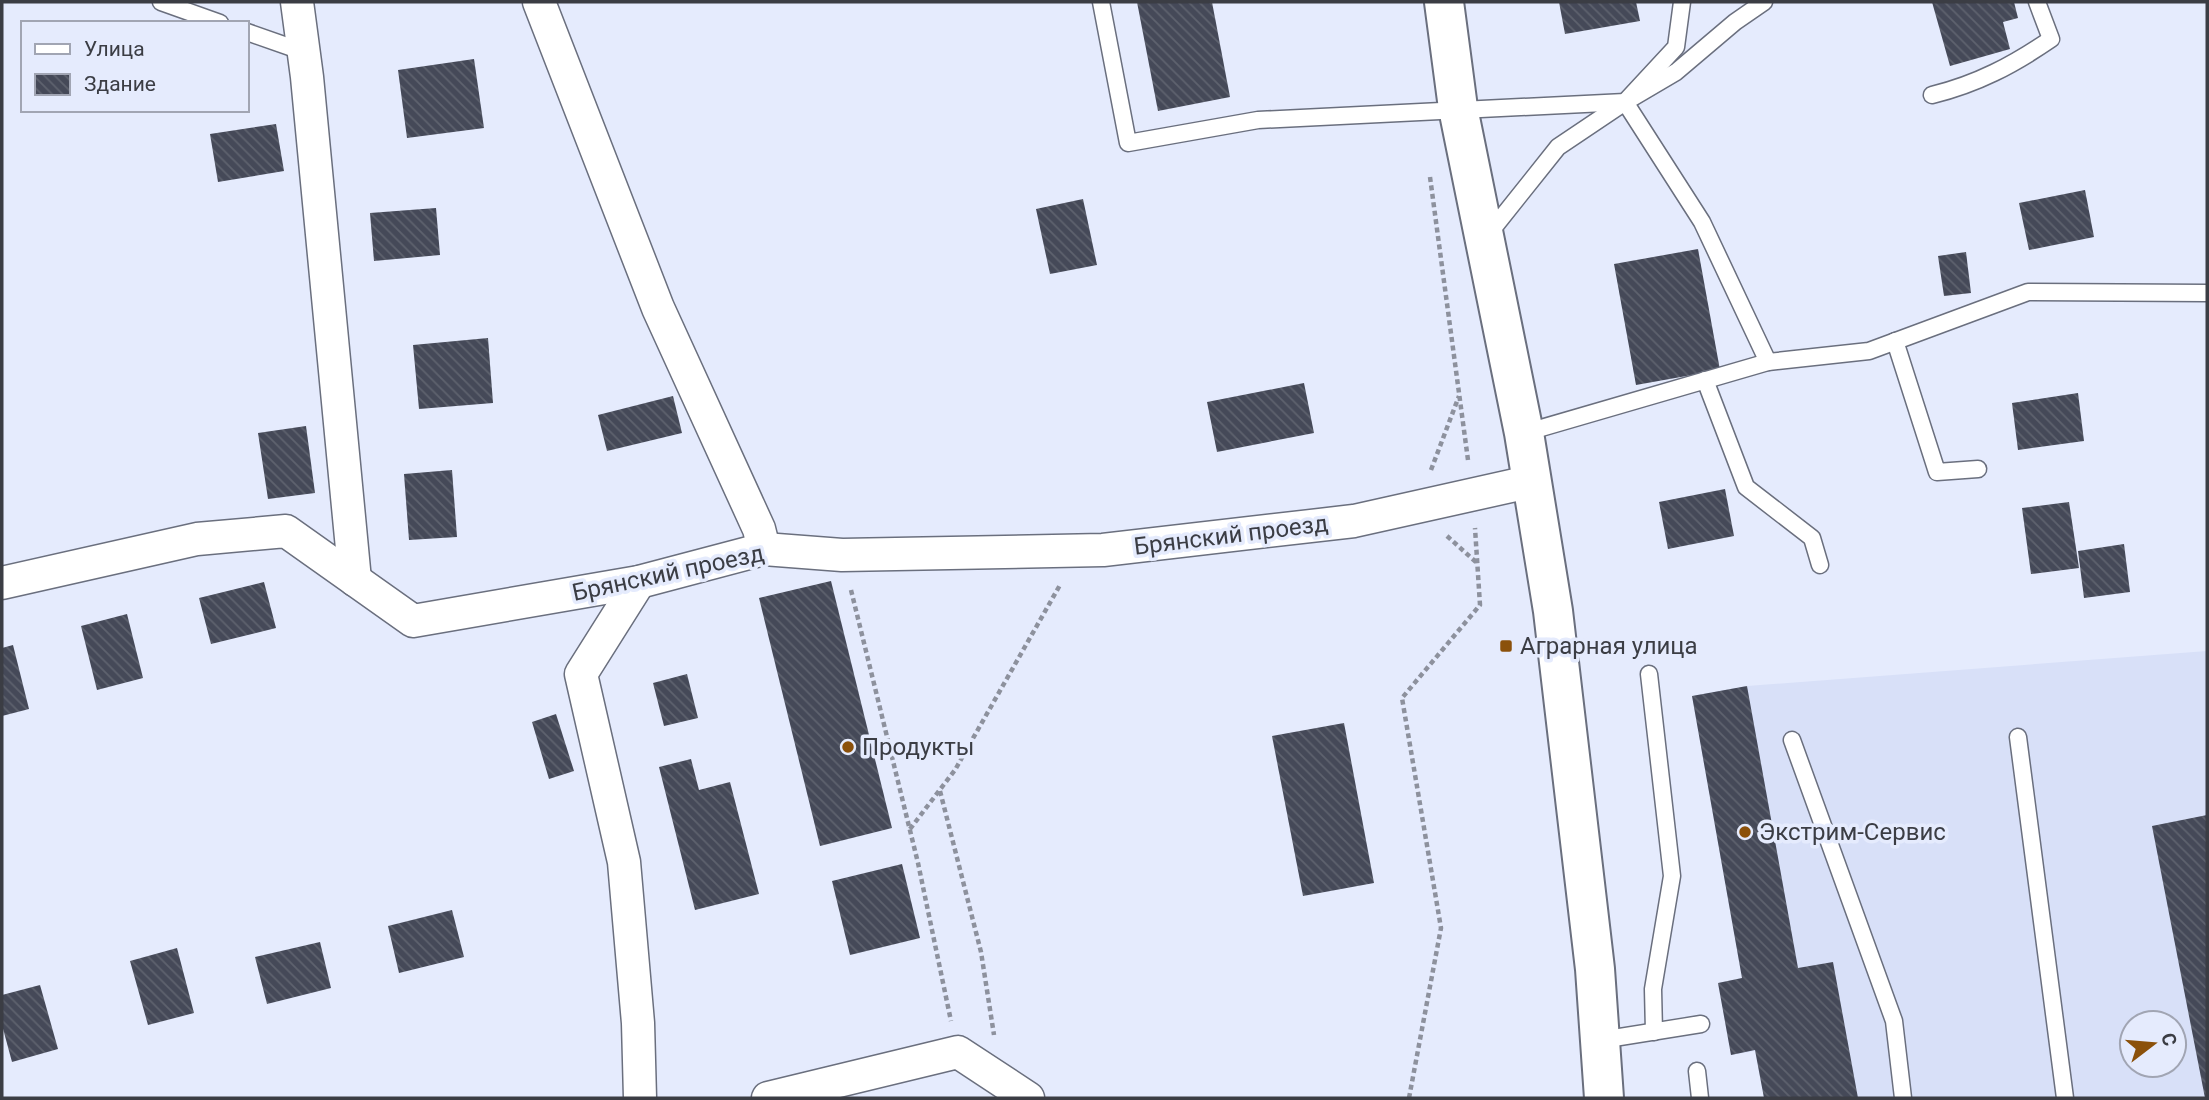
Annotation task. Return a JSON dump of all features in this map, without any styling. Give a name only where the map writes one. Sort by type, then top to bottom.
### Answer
[{"type":"street","points":[[297,2],[355,580]]},
{"type":"street","points":[[539,2],[658,308],[759,529],[764,549]]},
{"type":"street","points":[[1444,2],[1440,109],[1483,240],[1524,433],[1553,611],[1595,968],[1604,1098]]},
{"type":"street","name":"Брянский проезд","points":[[2,583],[197,539],[286,531],[413,621],[639,582],[764,549],[842,555],[1079,551],[1354,521],[1533,481]]},
{"type":"street","points":[[639,582],[582,674],[624,862],[638,1023],[640,1098]]},
{"type":"street","points":[[768,1098],[958,1052],[1028,1098]]},
{"type":"lane","points":[[161,2],[214,21]]},
{"type":"lane","points":[[1101,2],[1128,143],[1258,120],[1625,102],[1676,47],[1682,2]]},
{"type":"lane","points":[[1483,240],[1558,147],[1676,72],[1764,2]]},
{"type":"lane","points":[[1932,95],[1965,88],[2009,68],[2051,39],[2037,2]]},
{"type":"lane","points":[[248,32],[304,52]]},
{"type":"lane","points":[[1625,102],[1702,222],[1768,362]]},
{"type":"lane","points":[[1524,433],[1768,362],[1868,351],[2028,292],[2207,293]]},
{"type":"lane","points":[[1895,341],[1937,472],[1978,469]]},
{"type":"lane","points":[[1705,380],[1746,487],[1812,538],[1820,565]]},
{"type":"lane","points":[[1649,674],[1672,876],[1653,989],[1654,1032]]},
{"type":"lane","points":[[2018,737],[2065,1098]]},
{"type":"lane","points":[[1792,740],[1894,1021],[1903,1098]]},
{"type":"lane","points":[[1601,1041],[1700,1024]]},
{"type":"lane","points":[[1697,1071],[1700,1098]]},
{"type":"path","points":[[1409,1098],[1441,928],[1402,698],[1480,605],[1473,494],[1460,395],[1440,109]]},
{"type":"path","points":[[1417,508],[1460,395]]},
{"type":"path","points":[[910,830],[955,770],[1079,551]]},
{"type":"path","points":[[842,555],[910,830],[958,1052]]},
{"type":"path","points":[[940,790],[981,952],[1001,1080]]},
{"type":"shaded area","points":[[2207,651],[2207,1098],[1764,1098],[1755,1051],[1731,1055],[1718,983],[1742,978],[1692,696],[1747,686]]},
{"type":"building","points":[[1137,2],[1212,2],[1230,97],[1158,111]]},
{"type":"building","points":[[1559,2],[1636,2],[1640,21],[1565,34]]},
{"type":"building","points":[[1932,2],[2014,2],[2018,18],[2003,22],[2010,49],[1950,66]]},
{"type":"building","points":[[474,59],[484,128],[407,138],[398,70]]},
{"type":"building","points":[[276,124],[284,171],[218,182],[210,134]]},
{"type":"building","points":[[2085,190],[2094,237],[2029,250],[2019,203]]},
{"type":"building","points":[[1083,199],[1097,265],[1050,274],[1036,209]]},
{"type":"building","points":[[436,208],[440,255],[374,261],[370,213]]},
{"type":"building","points":[[1698,249],[1720,370],[1636,385],[1614,264]]},
{"type":"building","points":[[1966,252],[1971,293],[1944,296],[1938,256]]},
{"type":"building","points":[[488,338],[493,403],[419,409],[413,345]]},
{"type":"building","points":[[1304,383],[1314,433],[1217,452],[1207,402]]},
{"type":"building","points":[[2078,393],[2084,441],[2018,450],[2012,403]]},
{"type":"building","points":[[673,396],[682,433],[607,451],[598,415]]},
{"type":"building","points":[[306,426],[315,493],[268,499],[258,433]]},
{"type":"building","points":[[452,470],[457,537],[409,540],[404,474]]},
{"type":"building","points":[[1725,489],[1734,536],[1668,549],[1659,502]]},
{"type":"building","points":[[2069,502],[2079,568],[2031,574],[2022,508]]},
{"type":"building","points":[[2124,544],[2130,592],[2084,598],[2078,551]]},
{"type":"building","points":[[831,581],[892,828],[820,846],[759,598]]},
{"type":"building","points":[[264,582],[276,628],[211,644],[199,598]]},
{"type":"building","points":[[127,614],[143,678],[97,690],[81,626]]},
{"type":"building","points":[[13,645],[29,709],[2,716],[2,648]]},
{"type":"building","points":[[687,674],[698,718],[664,726],[653,683]]},
{"type":"building","points":[[1747,686],[1798,968],[1833,962],[1858,1098],[1764,1098],[1755,1050],[1731,1055],[1718,983],[1742,978],[1692,696]]},
{"type":"building","points":[[556,714],[574,771],[549,779],[532,722]]},
{"type":"building","points":[[1344,723],[1374,883],[1303,896],[1272,736]]},
{"type":"building","points":[[691,759],[699,790],[730,782],[759,894],[695,910],[659,767]]},
{"type":"building","points":[[2207,815],[2207,1098],[2205,1098],[2152,826]]},
{"type":"building","points":[[902,864],[920,938],[850,955],[832,881]]},
{"type":"building","points":[[452,910],[464,957],[399,973],[388,926]]},
{"type":"building","points":[[320,942],[331,988],[267,1004],[255,957]]},
{"type":"building","points":[[177,948],[194,1013],[148,1025],[130,961]]},
{"type":"building","points":[[40,985],[58,1049],[12,1062],[2,1025],[2,995]]},
{"type":"place","name":"Аграрная улица","points":[[1506,646]]},
{"type":"place","name":"Продукты","points":[[848,747]]},
{"type":"place","name":"Экстрим-Сервис","points":[[1745,832]]}]
